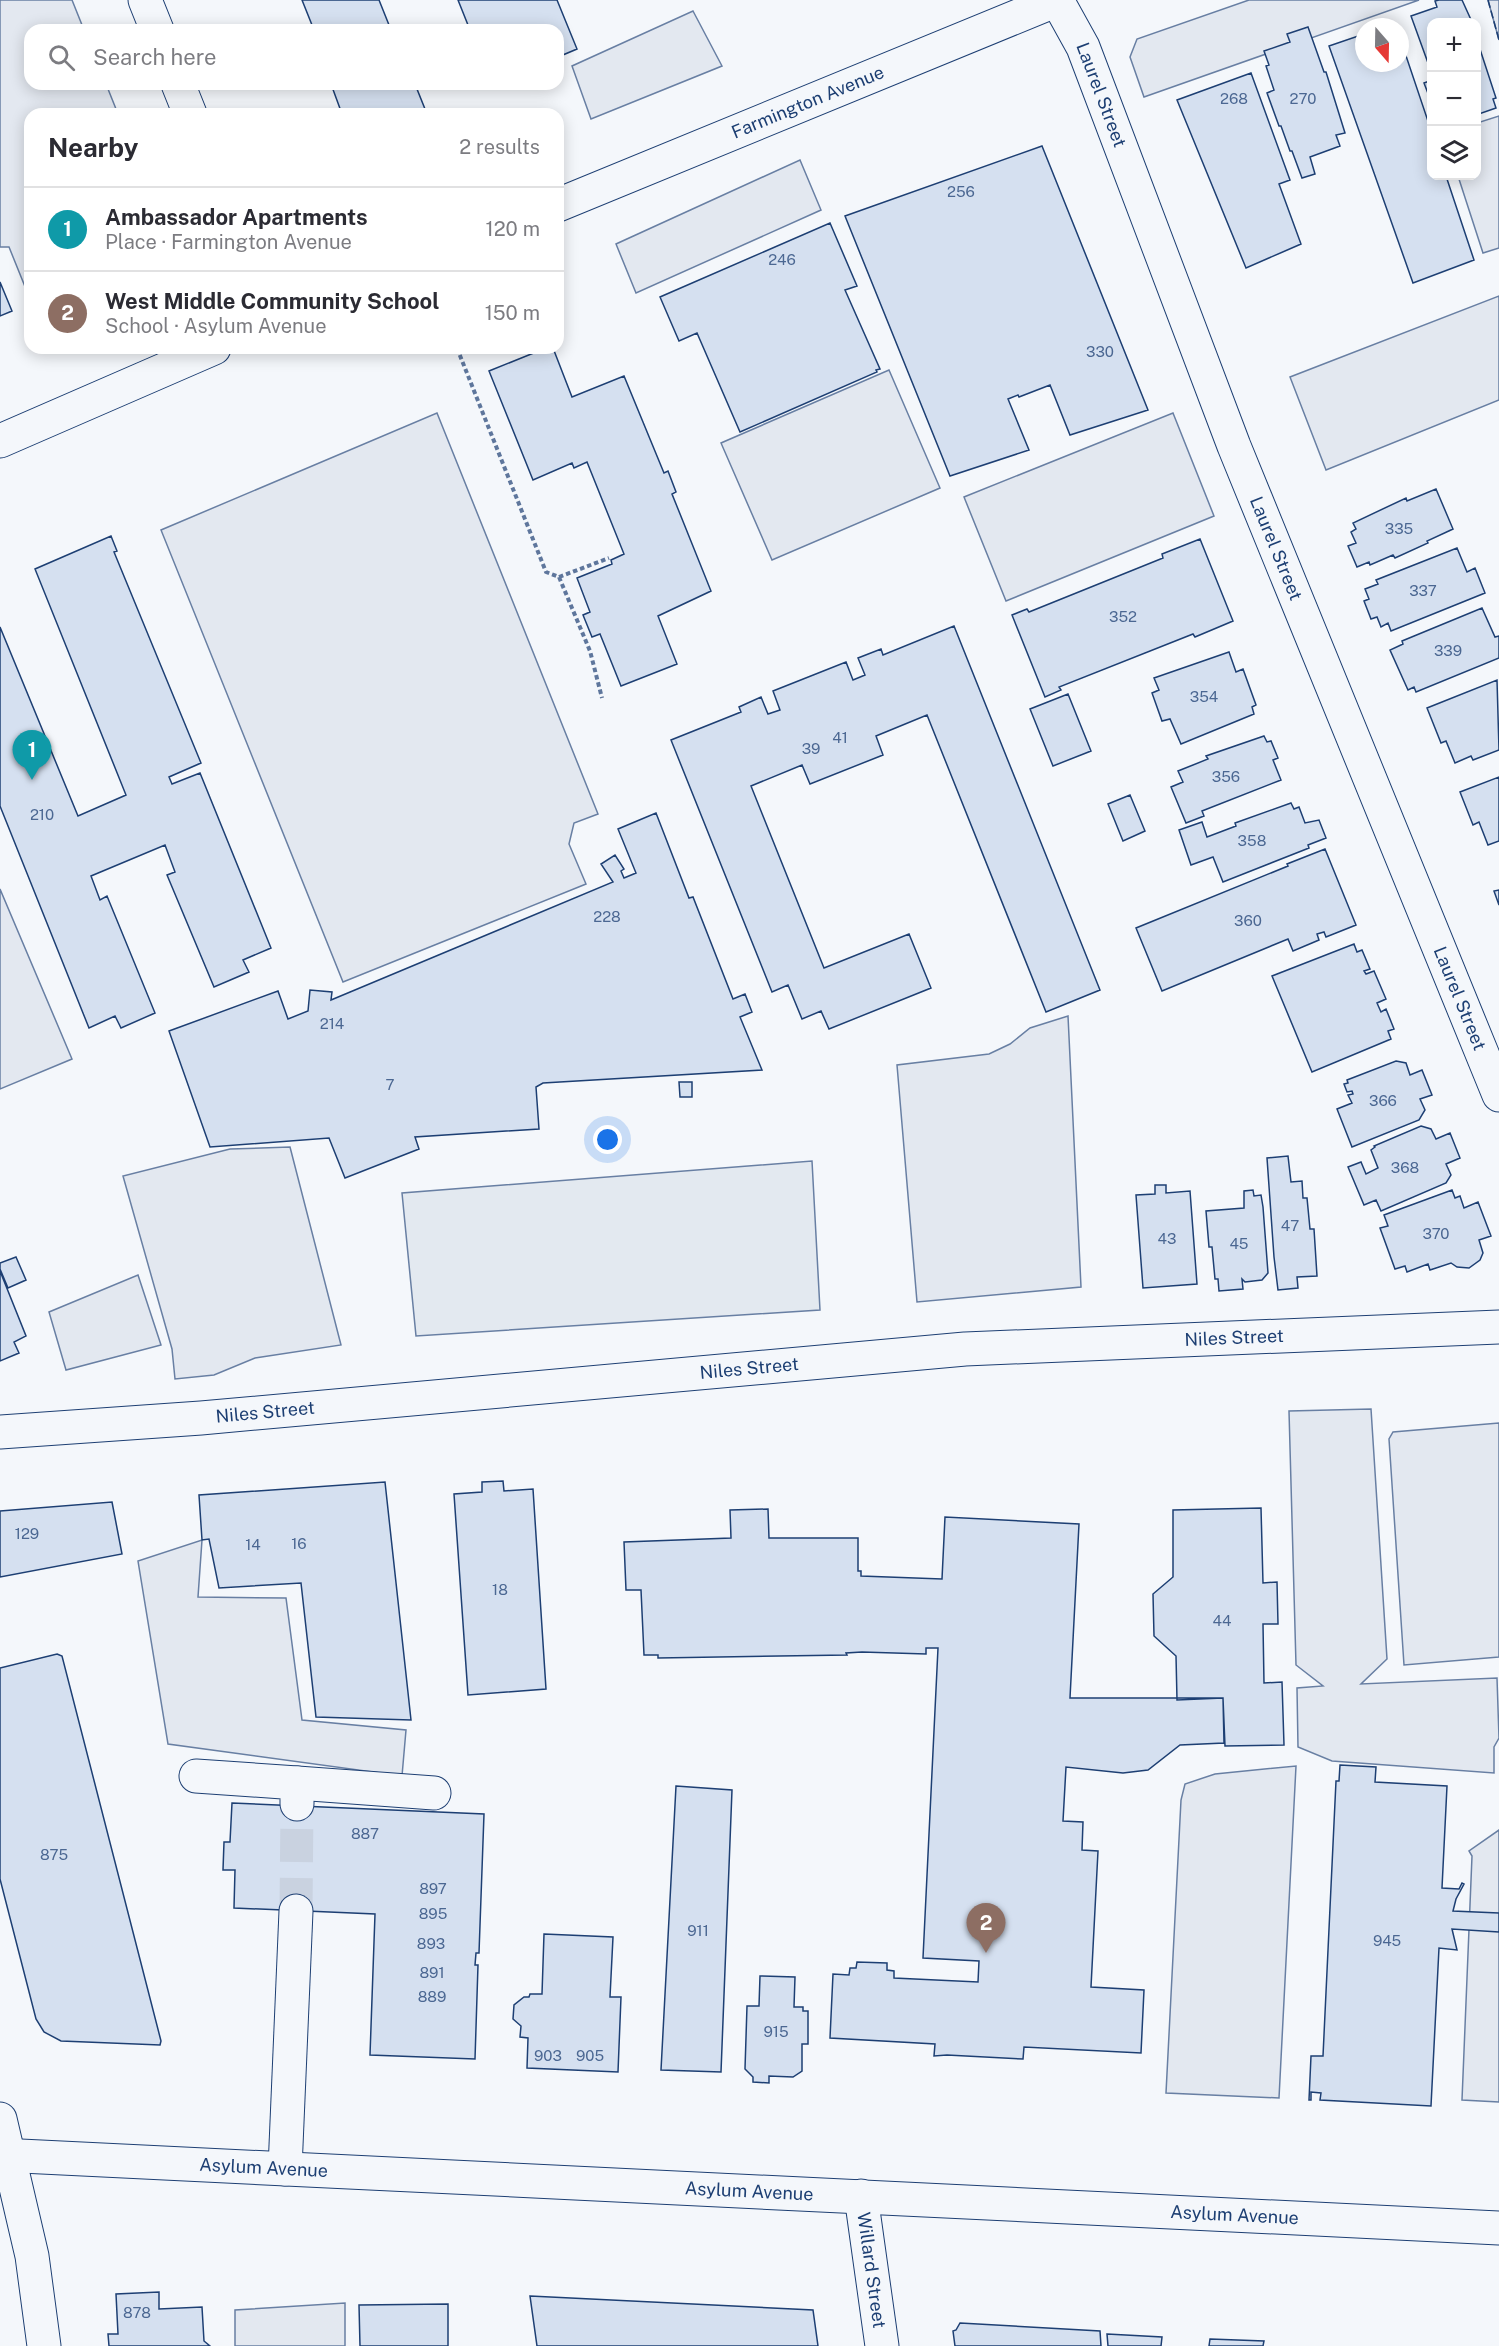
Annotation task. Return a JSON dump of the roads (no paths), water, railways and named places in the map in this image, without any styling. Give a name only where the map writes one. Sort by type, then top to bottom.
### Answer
[{"type":"street","points":[[145,0],[155,24]]},
{"type":"street","name":"Farmington Avenue","points":[[564,203],[1057,0]]},
{"type":"street","name":"Laurel Street","points":[[1057,0],[1083,47],[1234,446],[1499,1095]]},
{"type":"street","points":[[180,90],[188,108]]},
{"type":"street","points":[[0,441],[200,354]]},
{"type":"street","name":"Niles Street","points":[[0,1432],[224,1416],[965,1349],[1499,1327]]},
{"type":"street","points":[[196,1776],[297,1795],[434,1793]]},
{"type":"street","points":[[285,2169],[296,1911]]},
{"type":"street","points":[[0,2119],[5,2155],[32,2256],[44,2346]]},
{"type":"street","name":"Asylum Avenue","points":[[5,2155],[1499,2228]]},
{"type":"street","name":"Willard Street","points":[[861,2196],[882,2346]]},
{"type":"tunnel","points":[[296,1911],[297,1806]]},
{"type":"place","name":"Ambassador Apartments","points":[[32,780]]},
{"type":"place","name":"West Middle Community School","points":[[986,1953]]}]
